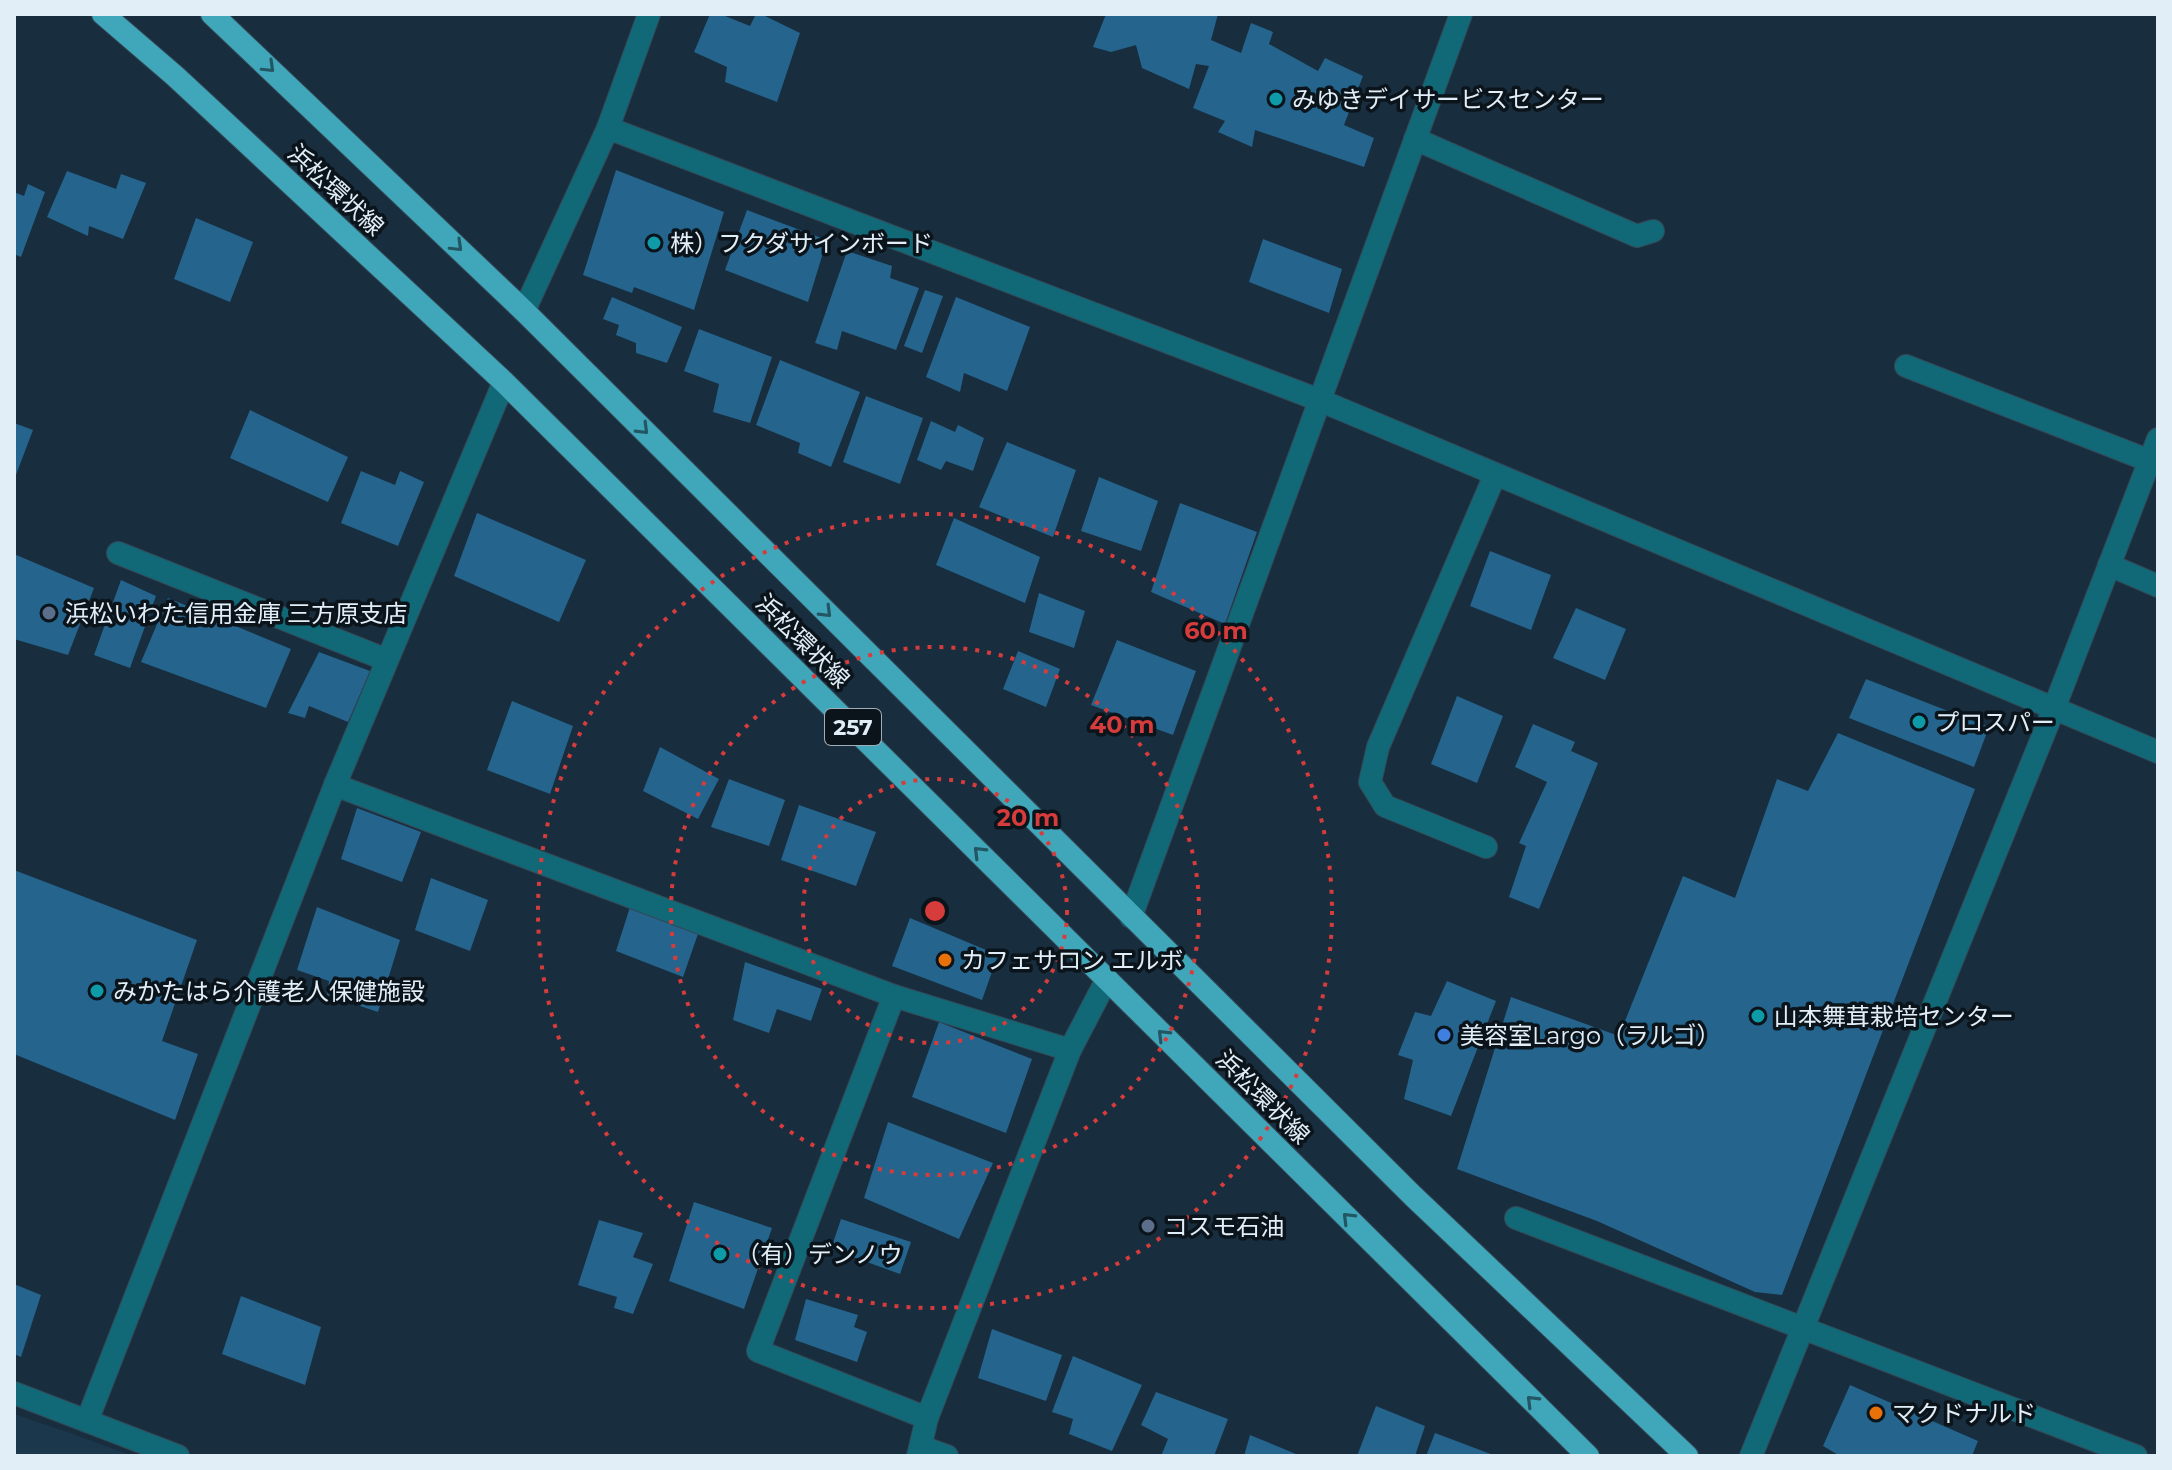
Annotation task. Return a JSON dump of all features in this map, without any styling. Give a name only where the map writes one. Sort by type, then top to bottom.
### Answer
[{"type":"highway","name":"浜松環状線","points":[[103,14],[175,76],[504,382],[1588,1456]]},
{"type":"highway","name":"浜松環状線","points":[[212,14],[524,311],[1413,1196],[1687,1456]]},
{"type":"street","points":[[524,311],[608,128],[649,14]]},
{"type":"street","points":[[1131,917],[1461,14]]},
{"type":"street","points":[[608,128],[1319,400],[2053,711],[2158,752]]},
{"type":"street","points":[[1415,139],[1637,236],[1653,231]]},
{"type":"street","points":[[1906,366],[2150,461]]},
{"type":"street","points":[[87,1421],[335,785],[504,382]]},
{"type":"street","points":[[1751,1456],[2053,711],[2158,439]]},
{"type":"street","points":[[1486,847],[1385,806],[1370,782],[1378,747],[1495,475]]},
{"type":"street","points":[[118,553],[387,660]]},
{"type":"street","points":[[2109,565],[2158,586]]},
{"type":"street","points":[[335,785],[894,996],[1070,1050]]},
{"type":"street","points":[[947,1456],[920,1451],[927,1418],[1070,1050],[1107,979]]},
{"type":"street","points":[[894,996],[758,1351],[927,1418]]},
{"type":"street","points":[[1516,1218],[2136,1456]]},
{"type":"street","points":[[14,1393],[178,1456]]},
{"type":"shaded area","points":[[14,1414],[73,1434],[133,1456],[14,1456]]},
{"type":"building","points":[[710,14],[720,14],[750,26],[756,14],[761,14],[800,33],[777,102],[725,82],[727,67],[694,52]]},
{"type":"building","name":"みゆきデイサービスセンター","points":[[1106,14],[1218,14],[1211,40],[1241,53],[1251,23],[1273,32],[1269,44],[1318,71],[1325,58],[1363,76],[1344,125],[1374,138],[1364,167],[1255,130],[1252,147],[1218,132],[1225,121],[1193,108],[1209,66],[1196,64],[1189,89],[1142,68],[1136,45],[1111,52],[1093,47]]},
{"type":"building","name":"株）フクダサインボード","points":[[616,170],[724,212],[694,310],[634,287],[632,293],[583,275]]},
{"type":"building","points":[[67,171],[116,189],[121,174],[146,183],[123,239],[89,226],[88,236],[47,217]]},
{"type":"building","points":[[28,184],[45,192],[21,257],[14,254],[14,192],[24,196]]},
{"type":"building","points":[[747,210],[827,240],[808,302],[725,270]]},
{"type":"building","points":[[196,218],[253,242],[230,302],[174,279]]},
{"type":"building","points":[[1263,239],[1342,269],[1329,313],[1249,282]]},
{"type":"building","points":[[847,251],[892,266],[890,278],[919,288],[896,350],[842,331],[837,350],[815,343]]},
{"type":"building","points":[[925,290],[943,296],[922,353],[904,346]]},
{"type":"building","points":[[612,297],[682,327],[667,363],[636,353],[636,343],[616,335],[619,325],[603,319]]},
{"type":"building","points":[[956,297],[1030,327],[1007,391],[964,373],[960,392],[926,377]]},
{"type":"building","points":[[699,329],[772,357],[750,423],[713,412],[719,384],[684,371]]},
{"type":"building","points":[[780,360],[860,392],[831,467],[798,453],[800,443],[756,425]]},
{"type":"building","points":[[866,396],[923,418],[900,484],[843,462]]},
{"type":"building","points":[[250,410],[348,457],[328,502],[230,458]]},
{"type":"building","points":[[931,421],[955,432],[958,425],[984,438],[973,471],[946,461],[941,470],[917,460]]},
{"type":"building","points":[[14,423],[33,430],[14,480]]},
{"type":"building","points":[[1007,442],[1076,470],[1053,537],[979,507]]},
{"type":"building","points":[[361,471],[395,485],[400,471],[424,482],[398,546],[341,523]]},
{"type":"building","points":[[1099,477],[1158,501],[1141,551],[1081,531]]},
{"type":"building","points":[[1180,503],[1257,532],[1225,624],[1151,592]]},
{"type":"building","points":[[477,513],[586,560],[559,622],[454,576]]},
{"type":"building","points":[[954,518],[1040,557],[1025,603],[936,565]]},
{"type":"building","points":[[1490,551],[1551,575],[1531,630],[1470,606]]},
{"type":"building","name":"浜松いわた信用金庫 三方原支店","points":[[14,554],[94,588],[68,655],[14,639]]},
{"type":"building","points":[[121,580],[156,596],[130,668],[94,655]]},
{"type":"building","points":[[1039,593],[1085,611],[1074,648],[1029,632]]},
{"type":"building","points":[[168,598],[291,649],[266,708],[141,662]]},
{"type":"building","points":[[1576,608],[1626,629],[1605,680],[1553,658]]},
{"type":"building","points":[[1117,640],[1196,671],[1173,735],[1091,705]]},
{"type":"building","points":[[1018,651],[1060,669],[1046,707],[1003,689]]},
{"type":"building","points":[[319,652],[370,671],[348,722],[309,706],[305,718],[288,713]]},
{"type":"building","name":"プロスパー","points":[[1866,679],[1989,727],[1974,767],[1849,718]]},
{"type":"building","points":[[1457,696],[1503,716],[1477,783],[1431,764]]},
{"type":"building","points":[[512,701],[573,726],[550,794],[487,770]]},
{"type":"building","points":[[1533,724],[1575,742],[1571,751],[1598,763],[1539,909],[1509,897],[1526,846],[1519,843],[1547,782],[1515,767]]},
{"type":"building","name":"山本舞茸栽培センター","points":[[1838,733],[1975,789],[1782,1295],[1755,1292],[1597,1221],[1457,1169],[1511,997],[1619,1036],[1683,876],[1735,898],[1777,779],[1808,791]]},
{"type":"building","points":[[660,747],[719,779],[698,819],[643,791]]},
{"type":"building","points":[[729,779],[785,800],[769,846],[711,827]]},
{"type":"building","points":[[799,805],[876,832],[856,886],[781,860]]},
{"type":"building","points":[[357,808],[421,832],[402,882],[341,859]]},
{"type":"building","name":"みかたはら介護老人保健施設","points":[[14,870],[197,940],[162,1041],[198,1054],[175,1120],[14,1054]]},
{"type":"building","points":[[431,878],[488,900],[470,951],[415,930]]},
{"type":"building","points":[[317,907],[400,940],[378,1012],[327,995],[329,981],[297,970]]},
{"type":"building","points":[[630,907],[698,934],[683,977],[616,951]]},
{"type":"building","name":"カフェサロン エルボ","points":[[910,918],[998,955],[982,1000],[892,966]]},
{"type":"building","points":[[745,962],[822,989],[811,1021],[777,1009],[769,1033],[733,1020]]},
{"type":"building","name":"美容室Largo（ラルゴ）","points":[[1447,981],[1496,1001],[1451,1116],[1404,1099],[1413,1060],[1398,1055],[1415,1012],[1431,1016]]},
{"type":"building","points":[[939,1022],[1032,1059],[1006,1133],[912,1097]]},
{"type":"building","points":[[888,1122],[993,1163],[959,1239],[864,1198]]},
{"type":"building","name":"（有）デンノウ","points":[[694,1202],[772,1228],[744,1309],[669,1281]]},
{"type":"building","points":[[841,1219],[911,1242],[900,1274],[831,1249]]},
{"type":"building","points":[[599,1220],[643,1233],[633,1257],[653,1264],[633,1314],[614,1308],[617,1297],[578,1285]]},
{"type":"building","points":[[14,1284],[41,1295],[21,1357],[14,1354]]},
{"type":"building","points":[[241,1296],[321,1327],[305,1385],[222,1354]]},
{"type":"building","points":[[806,1299],[858,1315],[854,1327],[867,1332],[857,1362],[795,1340]]},
{"type":"building","points":[[992,1329],[1062,1355],[1046,1401],[978,1378]]},
{"type":"building","points":[[1073,1356],[1142,1385],[1112,1451],[1069,1434],[1073,1419],[1052,1412]]},
{"type":"building","name":"マクドナルド","points":[[1850,1385],[1978,1441],[1972,1456],[1840,1456],[1823,1446]]},
{"type":"building","points":[[1156,1392],[1228,1419],[1214,1456],[1161,1456],[1168,1439],[1141,1425]]},
{"type":"building","points":[[1376,1406],[1425,1426],[1415,1456],[1357,1456]]},
{"type":"building","points":[[1435,1433],[1496,1456],[1426,1456]]},
{"type":"building","points":[[1250,1435],[1301,1456],[1244,1456]]},
{"type":"place","name":"みゆきデイサービスセンター","points":[[1276,99]]},
{"type":"place","name":"株）フクダサインボード","points":[[654,243]]},
{"type":"place","name":"浜松いわた信用金庫 三方原支店","points":[[49,613]]},
{"type":"place","name":"プロスパー","points":[[1919,722]]},
{"type":"place","name":"カフェサロン エルボ","points":[[945,960]]},
{"type":"place","name":"みかたはら介護老人保健施設","points":[[97,991]]},
{"type":"place","name":"山本舞茸栽培センター","points":[[1758,1016]]},
{"type":"place","name":"美容室Largo（ラルゴ）","points":[[1444,1035]]},
{"type":"place","name":"コスモ石油","points":[[1148,1226]]},
{"type":"place","name":"（有）デンノウ","points":[[720,1254]]},
{"type":"place","name":"マクドナルド","points":[[1876,1413]]}]
